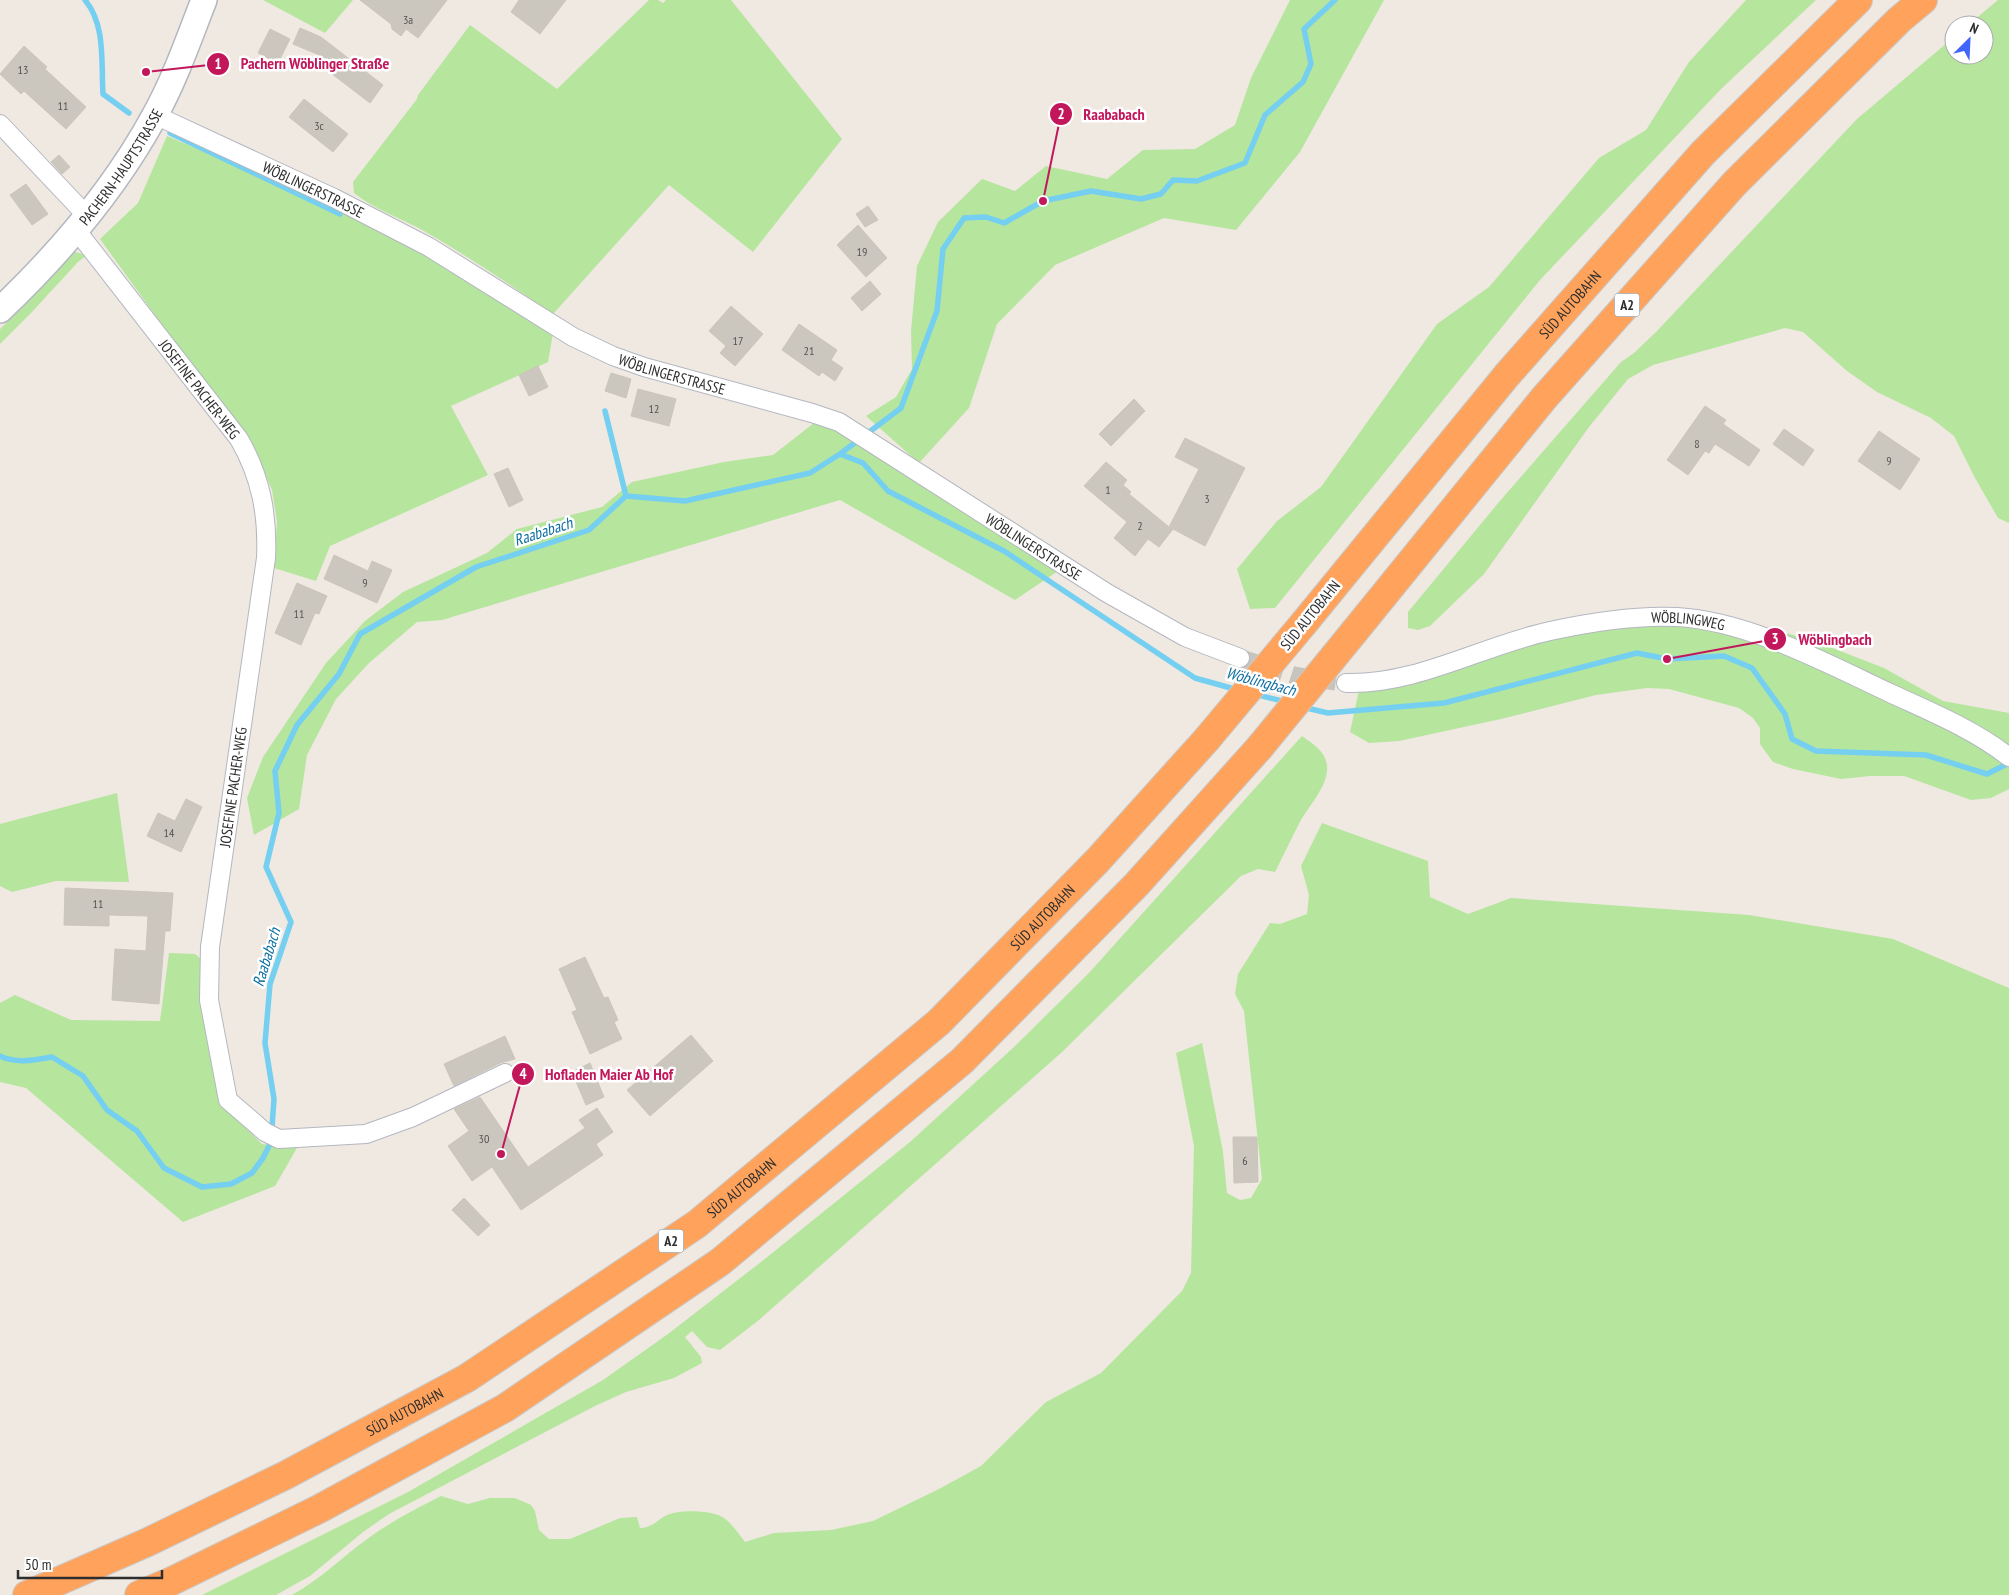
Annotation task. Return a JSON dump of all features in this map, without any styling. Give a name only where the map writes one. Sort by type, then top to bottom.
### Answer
[{"type":"highway","name":"SÜD AUTOBAHN","points":[[27,1595],[148,1542],[286,1475],[467,1378],[697,1224],[939,1022],[1098,860],[1207,739],[1507,375],[1703,153],[1858,0]]},
{"type":"highway","name":"A2","points":[[139,1595],[172,1582],[319,1509],[505,1408],[720,1262],[962,1061],[1137,884],[1260,747],[1544,398],[1734,184],[1899,20],[1923,0]]},
{"type":"main road","name":"PACHERN-HAUPTSTRASSE","points":[[0,310],[82,224],[107,191],[155,115],[204,0]]},
{"type":"street","name":"WÖBLINGERSTRASSE","points":[[155,115],[334,198],[420,242],[573,337],[606,352],[644,367],[839,422],[1107,593],[1184,637],[1240,658]]},
{"type":"street","name":"JOSEFINE PACHER-WEG","points":[[0,124],[82,224],[235,433],[248,455],[264,503],[267,536],[266,558],[210,947],[209,1000],[228,1100],[272,1136],[366,1134],[414,1117],[505,1072]]},
{"type":"street","name":"WÖBLINGWEG","points":[[1346,682],[1384,680],[1421,672],[1548,631],[1597,623],[1677,617],[1710,621],[1749,632],[1818,659],[1976,734],[2003,753]]},
{"type":"green space","points":[[263,0],[353,0],[325,33]]},
{"type":"green space","points":[[649,0],[658,0],[663,3],[666,0],[731,0],[842,139],[753,252],[669,185],[553,314],[457,251],[354,193],[353,182],[417,99],[418,95],[470,25],[557,89]]},
{"type":"green space","points":[[1290,0],[1384,0],[1300,152],[1236,230],[1164,218],[1055,265],[997,324],[969,408],[919,463],[866,416],[896,397],[912,369],[911,331],[917,266],[938,222],[982,179],[1015,191],[1046,166],[1107,179],[1143,150],[1195,149],[1235,125],[1251,78]]},
{"type":"green space","points":[[1746,0],[1816,0],[1721,89],[1540,280],[1275,608],[1250,609],[1237,569],[1277,521],[1321,487],[1437,324],[1489,287],[1599,158],[1646,130],[1689,62]]},
{"type":"green space","points":[[1998,0],[2009,0],[2009,523],[1998,518],[1954,436],[1931,418],[1877,392],[1847,371],[1803,332],[1785,328],[1653,365],[1628,379],[1589,427],[1484,574],[1430,626],[1418,630],[1408,628],[1408,612],[1499,502],[1621,362],[1634,353],[1656,332],[1857,119],[1944,45],[1944,65],[1994,65],[1994,15],[1980,15]]},
{"type":"green space","points":[[167,136],[332,206],[447,264],[553,333],[548,362],[451,406],[488,475],[330,546],[316,581],[274,568],[277,522],[272,490],[250,440],[168,333],[100,239],[138,203]]},
{"type":"green space","points":[[75,252],[87,255],[78,262],[0,344],[0,329]]},
{"type":"green space","points":[[814,423],[840,431],[1058,571],[1015,600],[840,500],[442,620],[417,622],[369,663],[336,699],[307,755],[299,809],[254,835],[247,798],[263,757],[326,663],[365,621],[403,592],[487,553],[517,529],[602,507],[632,482],[724,462],[773,455]]},
{"type":"green space","points":[[1644,625],[1676,626],[1705,630],[1764,647],[1773,629],[1817,642],[1884,668],[1943,701],[2009,713],[2009,789],[1991,798],[1971,800],[1904,776],[1870,776],[1841,779],[1793,769],[1773,762],[1760,744],[1760,728],[1753,718],[1739,708],[1669,689],[1647,688],[1596,695],[1501,719],[1399,741],[1369,743],[1350,732],[1359,690],[1493,657],[1550,639],[1598,630]]},
{"type":"green space","points":[[1302,736],[1318,748],[1324,756],[1327,772],[1322,787],[1301,820],[1275,872],[1258,869],[1241,876],[1061,1053],[759,1320],[720,1350],[707,1347],[692,1331],[685,1337],[701,1357],[702,1363],[674,1378],[626,1392],[595,1406],[389,1514],[363,1532],[310,1576],[276,1595],[202,1595],[408,1492],[603,1380],[668,1334],[761,1262],[910,1142],[1014,1047],[1088,974]]},
{"type":"green space","points":[[117,793],[129,882],[56,881],[12,892],[0,886],[0,824]]},
{"type":"green space","points":[[1322,823],[1428,861],[1430,897],[1468,914],[1511,898],[1749,915],[1893,939],[2009,988],[2009,1595],[292,1595],[313,1582],[378,1531],[441,1496],[468,1504],[490,1498],[515,1498],[531,1505],[535,1511],[539,1530],[549,1539],[570,1539],[620,1518],[637,1517],[640,1528],[644,1528],[673,1513],[697,1511],[713,1513],[724,1518],[745,1542],[774,1533],[831,1530],[873,1521],[981,1466],[1046,1402],[1101,1373],[1182,1291],[1191,1273],[1194,1146],[1176,1053],[1202,1043],[1223,1152],[1227,1193],[1240,1200],[1251,1198],[1262,1179],[1244,1011],[1235,994],[1238,974],[1270,923],[1280,924],[1307,914],[1309,895],[1301,866]]},
{"type":"green space","points":[[169,953],[195,954],[204,961],[217,1086],[236,1119],[262,1144],[297,1148],[275,1186],[183,1222],[26,1088],[0,1082],[0,1003],[15,995],[71,1020],[160,1021]]},
{"type":"building","points":[[360,0],[447,0],[418,38],[406,29],[401,36],[392,29],[391,24]]},
{"type":"building","points":[[519,0],[566,0],[540,34],[511,12]]},
{"type":"building","points":[[300,28],[321,37],[383,85],[370,103],[319,64],[324,57],[293,44]]},
{"type":"building","points":[[270,29],[290,39],[278,63],[258,53]]},
{"type":"building","points":[[24,46],[47,67],[45,69],[86,107],[66,129],[24,91],[21,94],[0,74]]},
{"type":"building","points":[[304,99],[348,134],[333,152],[289,117]]},
{"type":"building","points":[[59,155],[70,167],[62,174],[51,162]]},
{"type":"building","points":[[26,184],[48,214],[32,225],[10,195]]},
{"type":"building","points":[[868,206],[878,220],[865,227],[856,214]]},
{"type":"building","points":[[858,225],[887,258],[866,277],[837,245]]},
{"type":"building","points":[[870,281],[881,294],[862,311],[851,298]]},
{"type":"building","points":[[731,306],[763,334],[735,366],[720,353],[726,346],[709,331]]},
{"type":"building","points":[[799,324],[837,350],[831,360],[843,368],[835,381],[822,372],[819,376],[782,350]]},
{"type":"building","points":[[538,366],[548,387],[529,396],[519,375]]},
{"type":"building","points":[[611,373],[631,379],[626,398],[605,391]]},
{"type":"building","points":[[638,389],[676,399],[669,426],[631,416]]},
{"type":"building","points":[[1134,399],[1145,411],[1111,446],[1099,434]]},
{"type":"building","points":[[1705,406],[1726,420],[1723,424],[1760,450],[1749,466],[1715,444],[1709,453],[1705,451],[1688,475],[1667,460]]},
{"type":"building","points":[[1784,429],[1814,450],[1803,466],[1773,444]]},
{"type":"building","points":[[1879,431],[1920,459],[1900,490],[1858,461]]},
{"type":"building","points":[[1185,438],[1245,468],[1205,546],[1173,529],[1159,547],[1148,539],[1135,556],[1114,538],[1127,522],[1084,486],[1106,462],[1127,480],[1123,485],[1131,492],[1129,494],[1169,527],[1199,469],[1175,457]]},
{"type":"building","points":[[508,468],[523,500],[509,507],[494,474]]},
{"type":"building","points":[[334,555],[368,571],[372,561],[392,570],[377,603],[324,579]]},
{"type":"building","points":[[297,583],[327,596],[319,614],[315,613],[301,645],[275,633]]},
{"type":"building","points":[[186,799],[202,807],[181,852],[147,836],[158,813],[175,821]]},
{"type":"building","points":[[65,888],[173,893],[170,931],[165,931],[159,1004],[112,1000],[115,949],[146,951],[148,916],[109,915],[109,926],[64,925]]},
{"type":"building","points":[[585,957],[604,998],[608,997],[618,1020],[614,1022],[622,1039],[590,1054],[572,1012],[577,1010],[559,969]]},
{"type":"building","points":[[691,1035],[713,1061],[650,1116],[627,1090]]},
{"type":"building","points":[[505,1036],[515,1059],[500,1063],[454,1086],[444,1064]]},
{"type":"building","points":[[590,1063],[604,1097],[586,1105],[572,1072]]},
{"type":"building","points":[[480,1097],[528,1167],[585,1128],[579,1120],[597,1108],[613,1132],[596,1144],[603,1155],[521,1210],[492,1167],[472,1181],[448,1146],[469,1131],[454,1109]]},
{"type":"building","points":[[1233,1137],[1257,1137],[1258,1182],[1234,1183]]},
{"type":"building","points":[[464,1198],[490,1225],[478,1236],[452,1210]]},
{"type":"waterway","points":[[85,0],[92,10],[99,33],[103,94],[129,113]]},
{"type":"waterway","name":"Raababach","points":[[0,1056],[19,1061],[52,1057],[83,1076],[107,1110],[137,1131],[164,1168],[202,1187],[231,1184],[252,1173],[263,1158],[271,1142],[274,1099],[265,1043],[270,984],[291,922],[266,867],[279,813],[275,771],[297,725],[339,674],[360,634],[476,567],[589,530],[626,496],[685,501],[810,473],[840,454],[901,408],[937,311],[943,249],[964,218],[986,217],[1004,223],[1043,201],[1091,191],[1141,199],[1161,194],[1173,180],[1197,181],[1245,163],[1265,115],[1303,82],[1311,64],[1304,29],[1335,0]]},
{"type":"waterway","points":[[170,133],[340,214]]},
{"type":"waterway","points":[[605,411],[626,496]]},
{"type":"waterway","name":"Wöblingbach","points":[[840,454],[863,463],[888,491],[1004,551],[1195,678],[1238,690]]},
{"type":"waterway","name":"Wöblingbach","points":[[1302,707],[1328,713],[1444,703],[1637,653],[1667,659],[1724,656],[1752,668],[1785,714],[1792,739],[1816,751],[1926,755],[1987,774],[2005,765],[2009,760]]},
{"type":"waterway","name":"Wöblingbach","points":[[1254,694],[1286,702]]},
{"type":"tunnel","points":[[1240,658],[1296,676],[1346,683]]},
{"type":"place","name":"Pachern Wöblinger Straße","points":[[146,72]]},
{"type":"place","name":"Raababach","points":[[1043,201]]},
{"type":"place","name":"Wöblingbach","points":[[1667,659]]},
{"type":"place","name":"Hofladen Maier Ab Hof","points":[[501,1154]]}]
